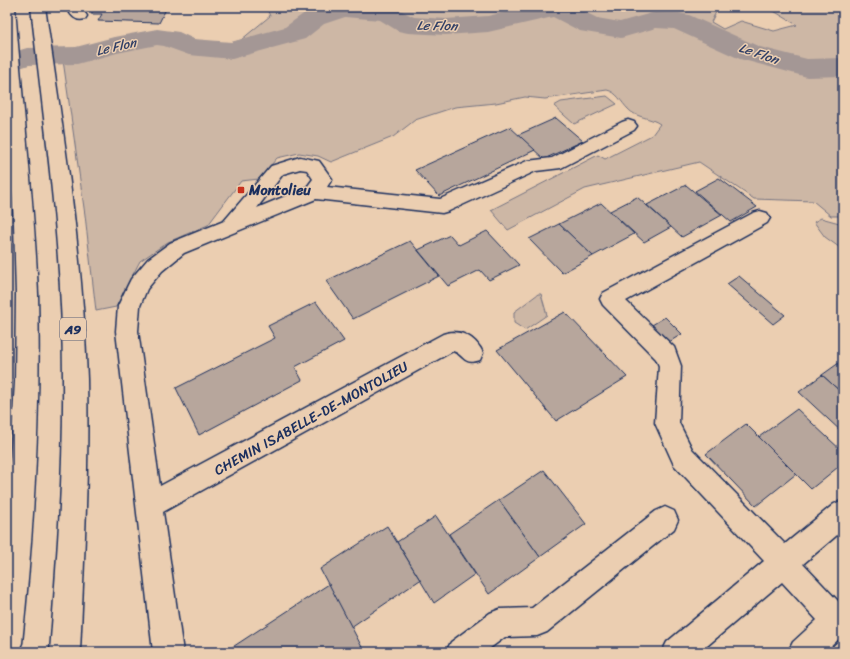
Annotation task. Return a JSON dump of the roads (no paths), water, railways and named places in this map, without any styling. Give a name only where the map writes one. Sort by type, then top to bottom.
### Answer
[{"type":"main road","points":[[7,644],[14,586],[20,512],[27,354],[27,295],[24,217],[8,7]]},
{"type":"main road","name":"A9","points":[[38,7],[63,201],[73,336],[75,415],[74,498],[64,652]]},
{"type":"main road","points":[[168,652],[127,331],[129,306],[138,285],[155,265],[177,248],[314,192],[442,206],[533,165],[555,164],[628,126]]},
{"type":"main road","points":[[230,227],[277,170],[300,163],[313,165],[322,179],[314,192]]},
{"type":"main road","points":[[760,218],[611,299],[666,354],[670,366],[667,423],[683,457],[783,562],[840,618],[802,652]]},
{"type":"main road","name":"CHEMIN ISABELLE-DE-MONTOLIEU","points":[[149,506],[451,341],[462,343],[472,353]]},
{"type":"main road","points":[[677,652],[843,513]]},
{"type":"main road","points":[[461,652],[500,623],[537,622],[665,520]]},
{"type":"waterway","name":"Le Flon","points":[[7,63],[27,57],[77,55],[114,45],[157,37],[169,38],[189,47],[232,51],[295,33],[315,18],[343,9],[386,13],[408,25],[446,27],[488,24],[556,8],[590,25],[621,30],[655,20],[679,21],[750,53],[807,68],[843,67]]},
{"type":"place","name":"Montolieu","points":[[241,190]]}]
